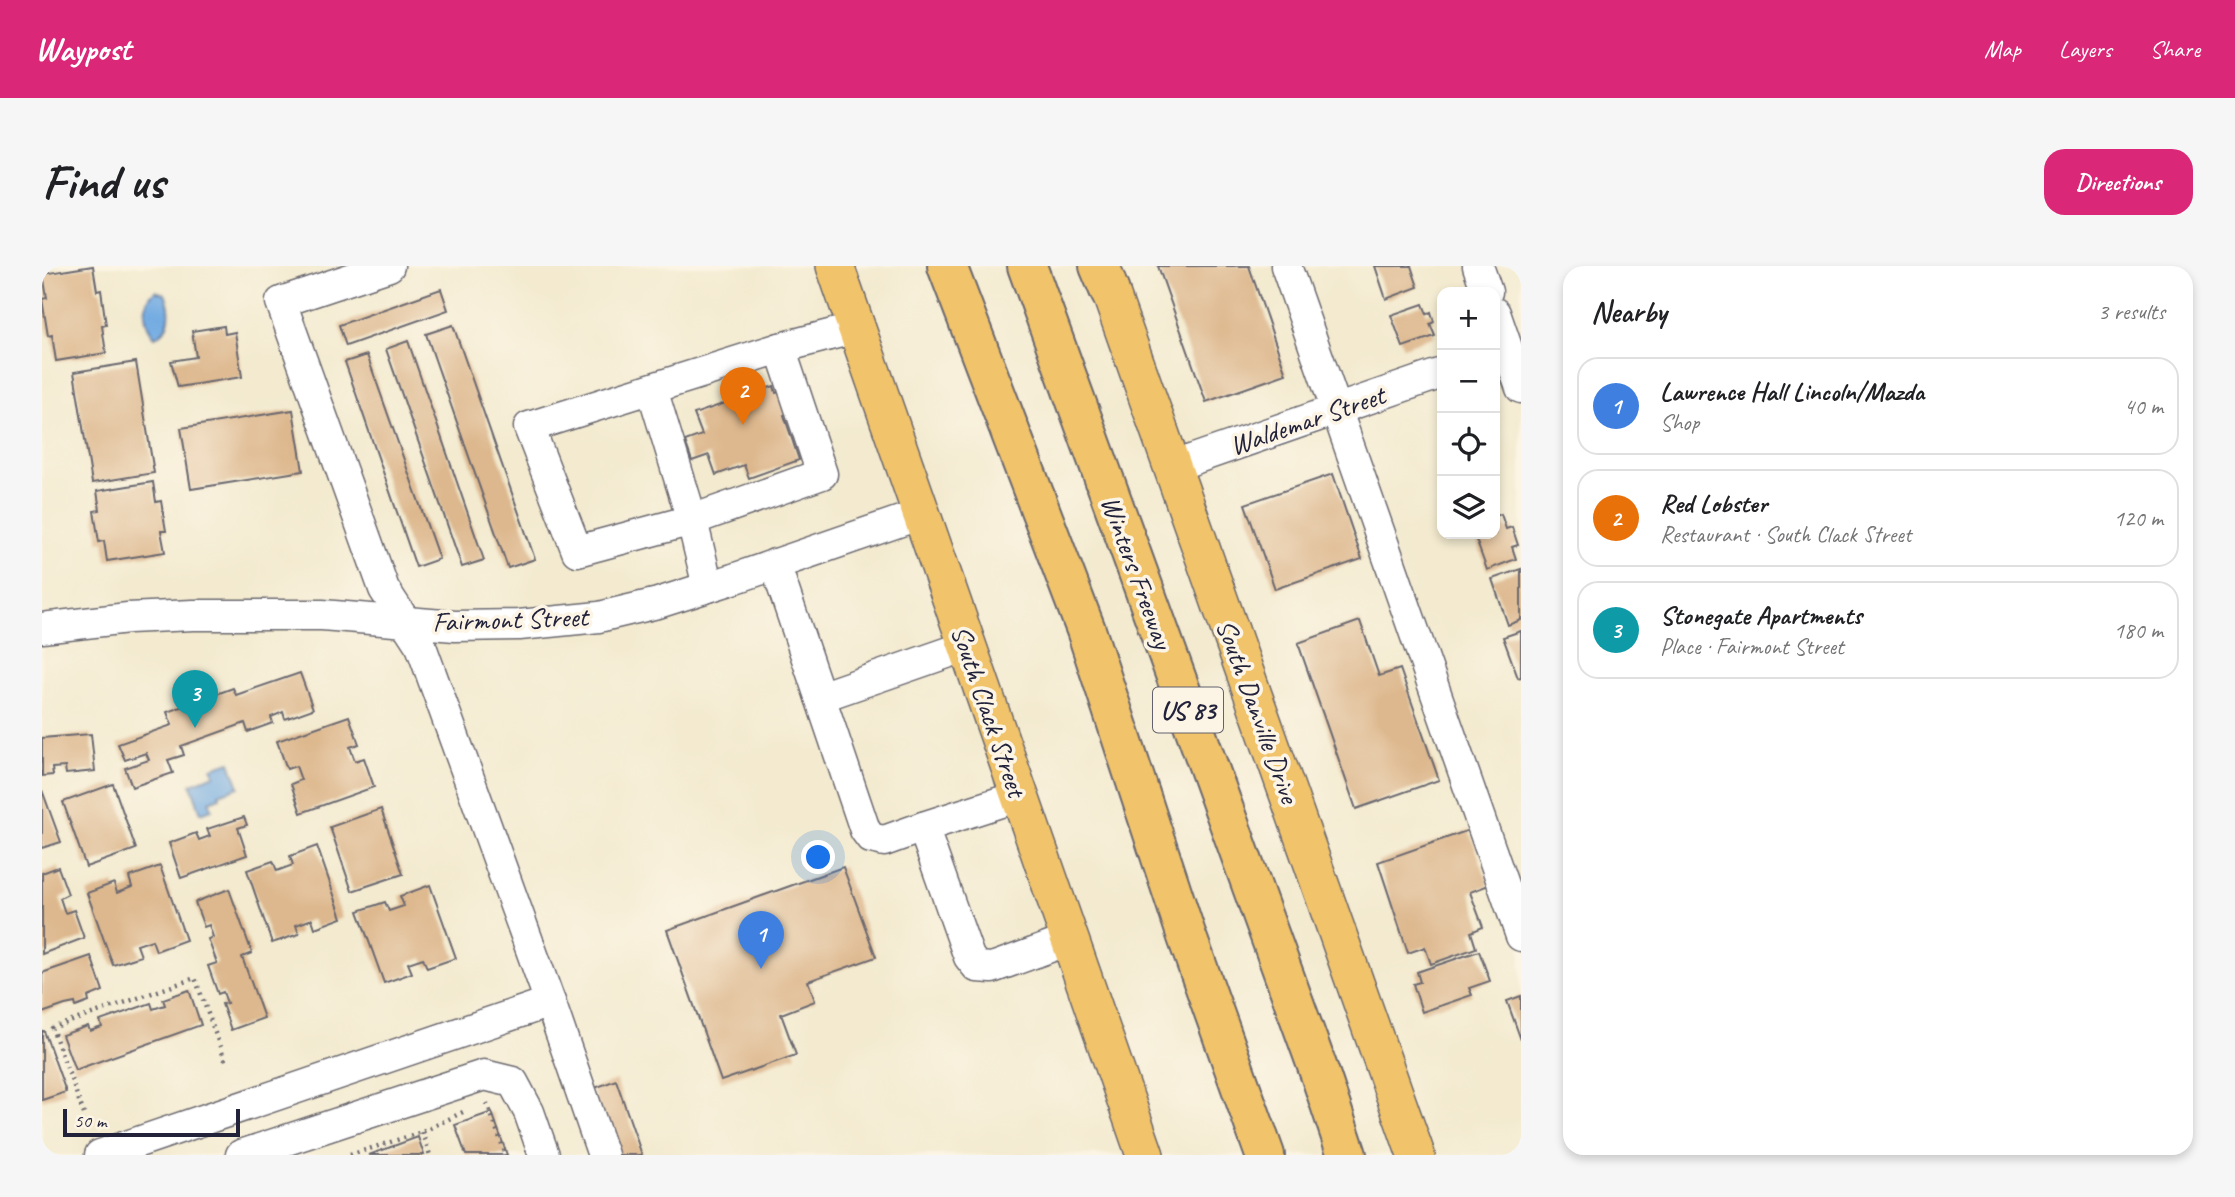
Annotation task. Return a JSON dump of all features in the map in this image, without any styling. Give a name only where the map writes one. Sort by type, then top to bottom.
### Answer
[{"type":"highway","name":"US 83","points":[[947,266],[1086,630],[1187,937],[1265,1155]]},
{"type":"highway","name":"Winters Freeway","points":[[1027,266],[1347,1155]]},
{"type":"main road","name":"South Clack Street","points":[[835,266],[1145,1155]]},
{"type":"main road","name":"South Danville Drive","points":[[1104,275],[1416,1155]]},
{"type":"street","points":[[389,266],[281,302],[384,589],[421,646],[603,1155]]},
{"type":"street","points":[[1286,266],[1521,936]]},
{"type":"street","points":[[1478,266],[1486,287]]},
{"type":"street","points":[[1500,327],[1521,388]]},
{"type":"street","points":[[780,348],[822,474],[692,520],[577,551],[529,428],[780,348],[856,328]]},
{"type":"street","name":"Waldemar Street","points":[[1171,467],[1437,375]]},
{"type":"street","points":[[652,389],[692,520],[708,587]]},
{"type":"street","name":"Fairmont Street","points":[[42,628],[128,618],[193,615],[322,615],[455,626],[519,625],[599,617],[658,603],[708,587],[920,514]]},
{"type":"street","points":[[775,564],[865,830],[871,838],[884,841],[1019,796]]},
{"type":"street","points":[[820,697],[967,646]]},
{"type":"street","points":[[923,827],[976,967],[992,968],[1069,940]]},
{"type":"street","points":[[100,1155],[550,1002]]},
{"type":"street","points":[[241,1155],[484,1075],[513,1082],[529,1112],[544,1155]]},
{"type":"path","points":[[84,1114],[52,1028],[195,978],[226,1063]]},
{"type":"path","points":[[506,1155],[484,1103],[519,1093]]},
{"type":"path","points":[[350,1155],[422,1132],[470,1108]]},
{"type":"path","points":[[422,1132],[430,1155]]},
{"type":"water","points":[[155,291],[165,294],[169,318],[165,329],[155,337],[145,314],[147,301]]},
{"type":"water","points":[[230,762],[239,787],[219,794],[220,797],[209,801],[212,809],[201,813],[191,784],[215,775],[212,768]]},
{"type":"building","points":[[93,266],[97,291],[101,290],[106,325],[102,326],[106,353],[56,361],[52,335],[48,336],[42,299],[47,298],[43,274]]},
{"type":"building","points":[[1158,266],[1249,266],[1286,374],[1206,402]]},
{"type":"building","points":[[1375,266],[1411,266],[1418,287],[1386,299]]},
{"type":"building","points":[[441,289],[448,310],[346,346],[339,325]]},
{"type":"building","points":[[1423,304],[1427,314],[1431,312],[1434,322],[1430,324],[1435,336],[1403,347],[1391,315]]},
{"type":"building","points":[[453,325],[535,559],[508,568],[426,334]]},
{"type":"building","points":[[224,326],[225,334],[235,332],[242,377],[178,387],[171,361],[196,357],[192,331]]},
{"type":"building","points":[[408,341],[484,560],[462,567],[386,349]]},
{"type":"building","points":[[367,355],[439,559],[416,567],[345,362]]},
{"type":"building","points":[[136,362],[154,473],[92,483],[74,372]]},
{"type":"building","points":[[774,386],[776,393],[785,390],[792,412],[784,415],[799,460],[749,478],[744,465],[716,475],[709,455],[692,461],[685,441],[702,435],[694,414]]},
{"type":"building","points":[[293,410],[303,471],[191,489],[181,428]]},
{"type":"building","points":[[1333,474],[1362,559],[1275,589],[1245,504]]},
{"type":"building","points":[[153,482],[156,502],[161,501],[166,531],[161,531],[165,552],[107,561],[104,541],[99,542],[94,511],[100,510],[97,491]]},
{"type":"building","points":[[1500,514],[1506,529],[1512,527],[1518,545],[1512,547],[1516,559],[1487,570],[1476,539],[1500,539]]},
{"type":"building","points":[[1521,569],[1521,620],[1508,625],[1492,579]]},
{"type":"building","points":[[1360,621],[1379,676],[1400,669],[1439,780],[1356,809],[1298,643]]},
{"type":"building","points":[[1521,631],[1521,677],[1518,678],[1503,637]]},
{"type":"building","points":[[300,673],[313,709],[285,719],[283,712],[271,717],[273,723],[248,732],[245,723],[181,746],[184,755],[168,760],[173,773],[132,787],[125,768],[149,760],[146,753],[125,760],[118,744],[172,725],[167,712],[233,688],[236,695]]},
{"type":"building","points":[[349,716],[359,744],[350,747],[355,761],[364,758],[374,787],[301,813],[291,784],[301,780],[296,766],[287,769],[277,741]]},
{"type":"building","points":[[91,734],[95,771],[66,774],[65,767],[52,768],[53,775],[42,776],[42,738]]},
{"type":"building","points":[[113,784],[136,849],[86,867],[63,802]]},
{"type":"building","points":[[42,790],[61,842],[42,848]]},
{"type":"building","points":[[381,809],[403,874],[352,891],[330,827]]},
{"type":"building","points":[[244,817],[247,825],[238,828],[247,855],[181,878],[169,843],[196,833],[199,840],[210,836],[207,829]]},
{"type":"building","points":[[1469,830],[1489,885],[1470,892],[1483,927],[1471,932],[1476,948],[1431,964],[1425,947],[1408,953],[1378,862]]},
{"type":"building","points":[[317,846],[342,918],[315,928],[312,919],[296,925],[299,934],[272,943],[247,870],[273,861],[277,871],[293,865],[290,856]]},
{"type":"building","points":[[160,866],[186,940],[156,951],[152,940],[137,945],[141,956],[113,965],[87,893],[114,883],[117,893],[132,887],[129,877]]},
{"type":"building","points":[[58,867],[68,894],[60,898],[65,913],[74,910],[84,938],[42,954],[42,873]]},
{"type":"building","points":[[843,867],[876,957],[808,981],[815,1001],[781,1014],[796,1055],[721,1081],[667,930]]},
{"type":"building","points":[[430,885],[456,958],[427,968],[423,958],[408,963],[412,973],[384,983],[358,911],[385,902],[389,911],[404,906],[400,896]]},
{"type":"building","points":[[229,889],[252,953],[242,957],[264,1018],[231,1030],[222,1004],[227,1003],[223,992],[218,994],[208,966],[217,963],[208,939],[213,937],[209,925],[204,927],[195,902]]},
{"type":"building","points":[[1479,951],[1490,981],[1469,988],[1472,995],[1422,1012],[1413,984],[1420,982],[1417,972]]},
{"type":"building","points":[[91,956],[103,991],[88,997],[89,1002],[76,1007],[75,1003],[42,1013],[42,973]]},
{"type":"building","points":[[189,990],[201,1025],[75,1070],[62,1035],[88,1026],[90,1031],[102,1027],[100,1021],[151,1003],[153,1009],[165,1005],[163,999]]},
{"type":"building","points":[[1521,996],[1521,1040],[1507,1001]]},
{"type":"building","points":[[42,1031],[66,1092],[42,1100]]},
{"type":"building","points":[[616,1080],[642,1155],[615,1155],[592,1089]]},
{"type":"building","points":[[492,1112],[507,1155],[466,1155],[455,1125]]},
{"type":"building","points":[[418,1137],[424,1155],[369,1155]]},
{"type":"place","name":"Red Lobster","points":[[743,425]]},
{"type":"place","name":"Stonegate Apartments","points":[[195,728]]},
{"type":"place","name":"Lawrence Hall Lincoln/Mazda","points":[[761,969]]}]
